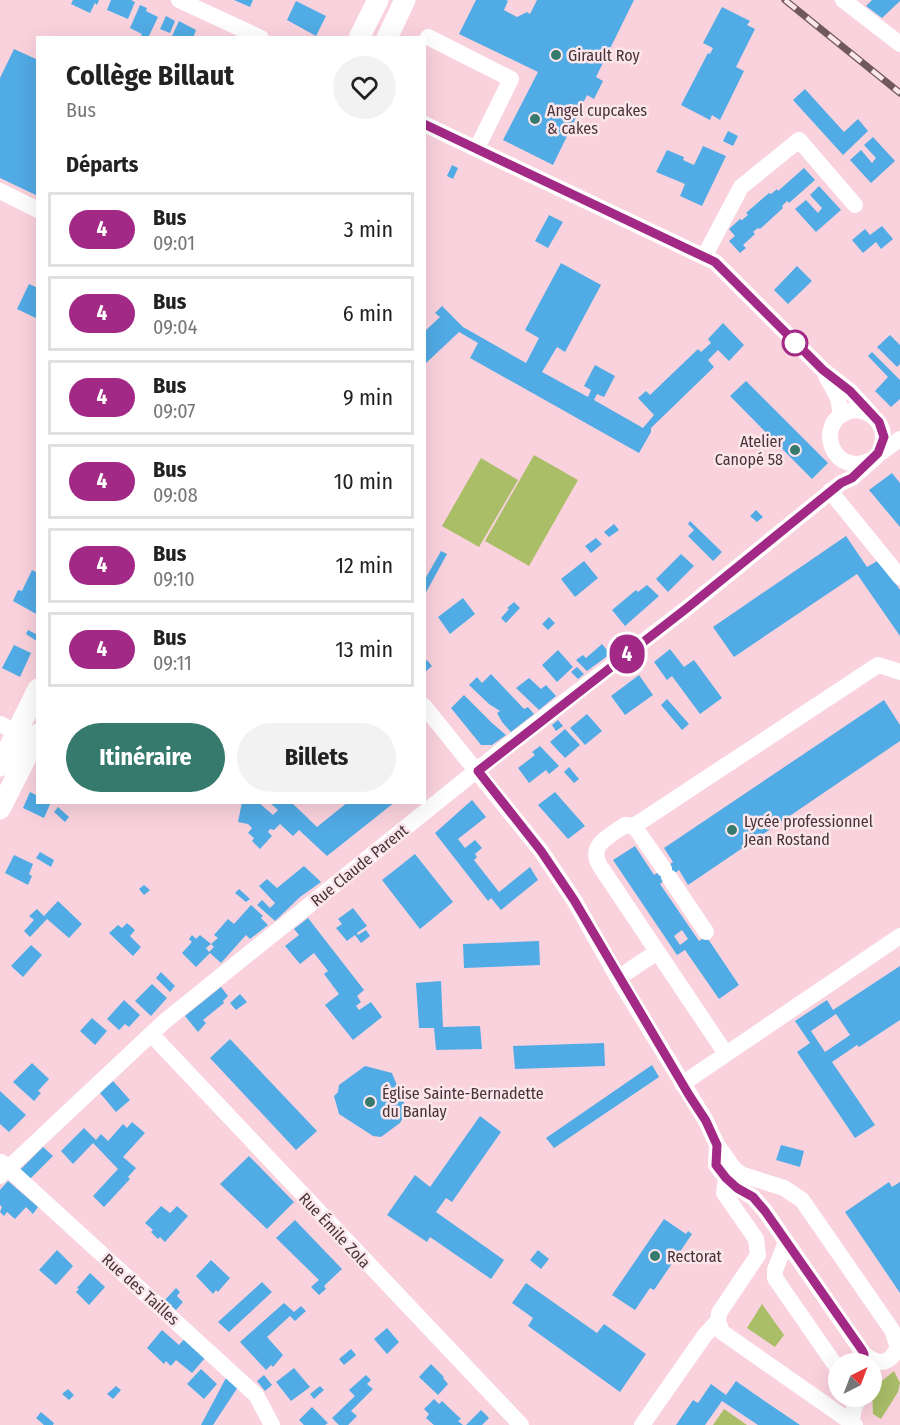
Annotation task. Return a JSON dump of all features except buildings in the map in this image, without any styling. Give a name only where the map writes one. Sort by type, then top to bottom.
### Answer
[{"type":"main road","points":[[360,36],[378,0]]},
{"type":"main road","points":[[388,36],[405,0]]},
{"type":"main road","points":[[0,766],[8,728],[36,692]]},
{"type":"main road","points":[[0,809],[36,738]]},
{"type":"street","points":[[179,0],[257,36]]},
{"type":"street","points":[[370,36],[387,0]]},
{"type":"street","points":[[843,0],[900,44]]},
{"type":"street","points":[[428,37],[511,79],[477,148]]},
{"type":"street","points":[[426,125],[715,262],[823,370],[850,391],[878,423],[883,442],[874,458],[864,463],[854,464],[843,460],[835,453],[830,442],[831,430],[841,415],[854,410],[868,413],[878,423],[893,433],[900,431]]},
{"type":"street","points":[[704,257],[741,187],[799,140],[855,205]]},
{"type":"street","points":[[0,191],[36,209]]},
{"type":"street","points":[[823,370],[838,398],[841,415]]},
{"type":"street","name":"Rue Claude Parent","points":[[3,1168],[151,1035],[255,948],[687,608],[830,491],[852,478],[900,439]]},
{"type":"street","points":[[830,491],[900,577]]},
{"type":"street","points":[[726,1054],[597,861],[597,847],[600,842],[625,825],[634,826],[878,665],[900,672]]},
{"type":"street","points":[[426,708],[541,851],[574,900],[618,978],[706,1121],[717,1145],[735,1170],[743,1175],[784,1188],[802,1200],[892,1330],[898,1348],[882,1363]]},
{"type":"street","points":[[634,826],[706,932]]},
{"type":"street","points":[[682,1084],[900,936]]},
{"type":"street","points":[[618,978],[657,952]]},
{"type":"street","name":"Rue Émile Zola","points":[[151,1035],[521,1425]]},
{"type":"street","points":[[717,1145],[716,1165],[726,1178],[737,1188],[753,1197],[765,1211],[860,1353]]},
{"type":"street","name":"Rue des Tailles","points":[[3,1168],[256,1395],[272,1425]]},
{"type":"street","points":[[726,1178],[724,1193],[756,1239],[759,1248],[758,1255],[719,1313],[718,1322],[725,1336],[853,1424]]},
{"type":"street","points":[[765,1211],[771,1202],[778,1198],[802,1200]]},
{"type":"street","points":[[786,1242],[775,1270],[775,1278],[828,1355]]},
{"type":"street","points":[[642,1425],[705,1335],[718,1322]]},
{"type":"street","points":[[853,1424],[854,1407]]},
{"type":"green space","points":[[534,455],[578,480],[529,566],[485,541]]},
{"type":"green space","points":[[481,458],[518,480],[479,547],[442,526]]},
{"type":"green space","points":[[762,1304],[784,1335],[775,1347],[747,1328]]},
{"type":"green space","points":[[894,1371],[900,1383],[898,1392],[881,1419],[873,1414],[873,1407],[882,1407],[882,1381]]},
{"type":"green space","points":[[724,1409],[747,1425],[713,1425]]},
{"type":"railway","points":[[785,0],[900,93]]},
{"type":"bus line","name":"4","points":[[426,125],[715,262],[823,370],[850,391],[879,422],[882,429],[881,450],[852,478],[841,483],[687,608],[478,771],[541,851],[574,900],[618,978],[706,1121],[717,1145],[716,1165],[726,1178],[737,1188],[753,1197],[765,1211],[864,1353]]},
{"type":"place","name":"Girault Roy","points":[[556,55]]},
{"type":"place","name":"Angel cupcakes & cakes","points":[[535,119]]},
{"type":"place","name":"Atelier Canopé 58","points":[[795,450]]},
{"type":"place","name":"Lycée professionnel Jean Rostand","points":[[732,830]]},
{"type":"place","name":"Église Sainte-Bernadette du Banlay","points":[[370,1102]]},
{"type":"place","name":"Rectorat","points":[[655,1256]]}]
